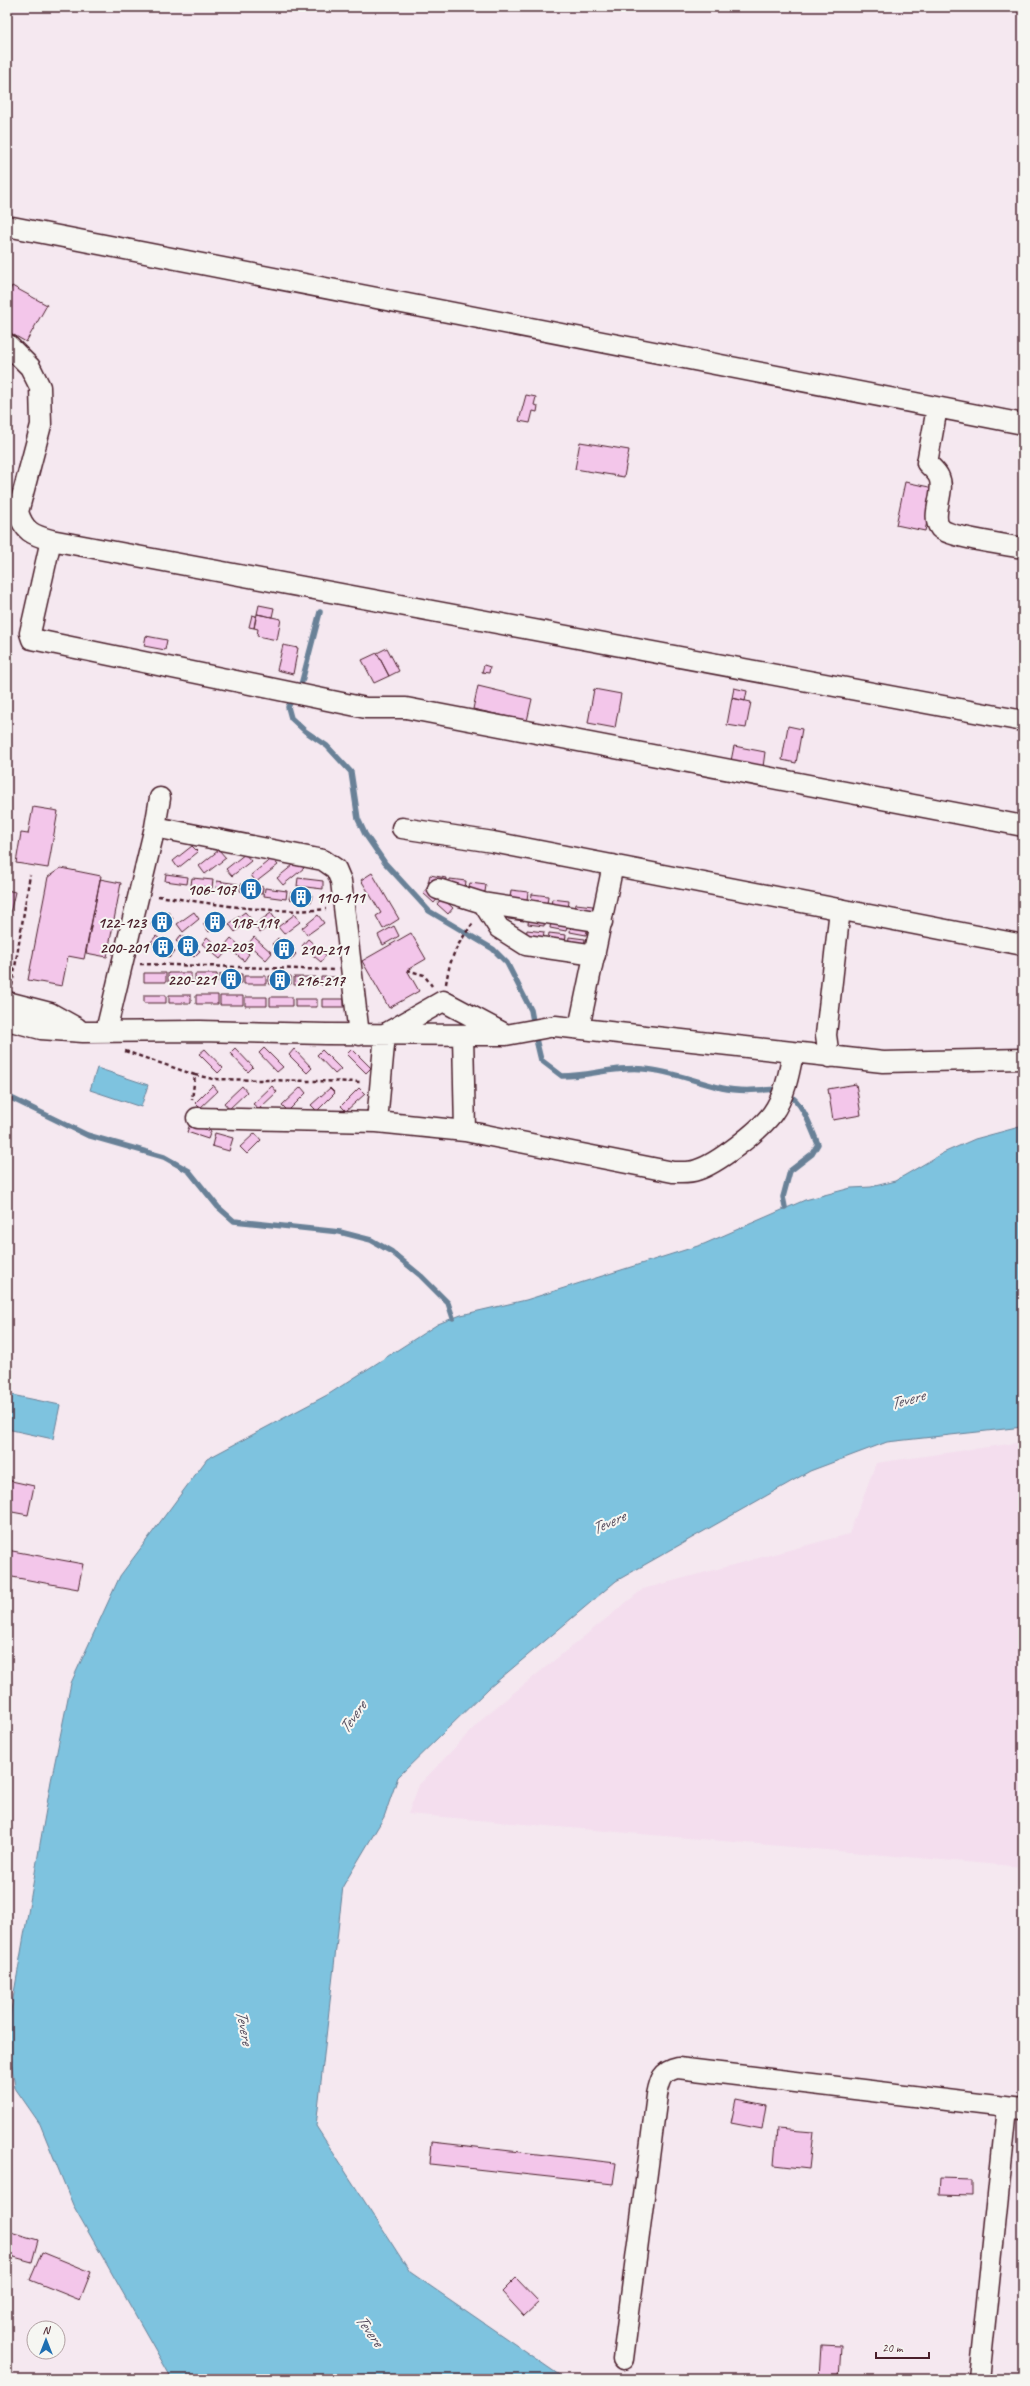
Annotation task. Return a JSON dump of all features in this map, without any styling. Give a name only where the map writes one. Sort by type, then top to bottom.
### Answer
[{"type":"lane","points":[[7,226],[1023,424]]},
{"type":"lane","points":[[7,344],[30,367],[40,387],[41,425],[18,512],[22,526],[38,536],[51,540],[1023,721]]},
{"type":"lane","points":[[937,408],[927,463],[939,476],[941,488],[937,521],[941,529],[956,535],[1023,548]]},
{"type":"lane","points":[[51,540],[30,633],[32,639],[366,708],[406,708],[1023,826]]},
{"type":"lane","points":[[106,1031],[155,828],[160,798]]},
{"type":"lane","points":[[155,828],[323,860],[336,869],[341,881],[359,1035]]},
{"type":"lane","points":[[402,828],[493,842],[1023,945]]},
{"type":"lane","points":[[579,1028],[614,866]]},
{"type":"lane","points":[[438,889],[483,903],[602,922]]},
{"type":"lane","points":[[483,903],[499,928],[526,945],[595,955]]},
{"type":"lane","points":[[829,1057],[826,1035],[840,909]]},
{"type":"lane","points":[[385,1034],[443,1001],[506,1035]]},
{"type":"lane","points":[[8,1008],[41,1029],[83,1032],[506,1035],[555,1026],[883,1062],[1023,1059]]},
{"type":"lane","points":[[377,1122],[385,1034]]},
{"type":"lane","points":[[463,1035],[465,1131]]},
{"type":"lane","points":[[197,1118],[377,1122],[465,1131],[672,1172],[689,1172],[698,1170],[735,1147],[772,1114],[782,1096],[789,1076],[793,1053]]},
{"type":"lane","points":[[623,2359],[657,2095],[661,2078],[666,2072],[678,2068],[1014,2109],[979,2379]]},
{"type":"path","points":[[8,1008],[30,875]]},
{"type":"path","points":[[139,893],[233,906],[299,911],[344,907]]},
{"type":"path","points":[[443,1001],[449,961],[460,941],[474,922]]},
{"type":"path","points":[[122,962],[150,966],[351,970]]},
{"type":"path","points":[[407,970],[424,975],[443,1001]]},
{"type":"path","points":[[117,1048],[195,1075],[213,1079],[380,1082]]},
{"type":"path","points":[[195,1075],[192,1106],[197,1118]]},
{"type":"shaded area","points":[[1023,1442],[1023,1867],[408,1814],[419,1785],[485,1716],[643,1589],[849,1534],[876,1463]]},
{"type":"water","points":[[97,1068],[148,1085],[141,1107],[90,1090]]},
{"type":"water","name":"Tevere","points":[[1023,1126],[1023,1427],[887,1442],[810,1471],[616,1581],[489,1688],[398,1777],[384,1817],[343,1886],[316,2126],[410,2272],[565,2379],[172,2379],[73,2205],[40,2124],[15,2088],[7,2033],[51,1781],[71,1683],[120,1576],[207,1459],[329,1394],[438,1324],[461,1315],[526,1300],[704,1244],[805,1200],[851,1188],[871,1187],[895,1181],[943,1153],[975,1139]]},
{"type":"water","points":[[7,1394],[60,1405],[53,1439],[7,1429]]},
{"type":"building","points":[[12,286],[47,305],[26,342],[7,331],[7,296]]},
{"type":"building","points":[[526,395],[536,397],[534,405],[538,406],[537,412],[533,411],[530,423],[519,421]]},
{"type":"building","points":[[580,442],[629,450],[624,477],[575,469]]},
{"type":"building","points":[[905,482],[934,488],[925,531],[896,525]]},
{"type":"building","points":[[259,605],[274,608],[272,617],[257,614]]},
{"type":"building","points":[[257,614],[281,619],[277,640],[257,636],[258,629],[254,628]]},
{"type":"building","points":[[252,615],[256,616],[254,628],[249,627]]},
{"type":"building","points":[[146,636],[167,640],[165,650],[144,646]]},
{"type":"building","points":[[283,645],[298,648],[293,674],[277,670]]},
{"type":"building","points":[[387,648],[399,671],[389,676],[377,653]]},
{"type":"building","points":[[377,653],[389,676],[374,683],[362,660]]},
{"type":"building","points":[[484,665],[490,667],[489,673],[482,672]]},
{"type":"building","points":[[478,686],[532,699],[527,721],[473,709]]},
{"type":"building","points":[[734,688],[747,691],[745,701],[732,698]]},
{"type":"building","points":[[594,689],[621,694],[615,728],[588,723]]},
{"type":"building","points":[[732,698],[751,702],[746,728],[727,725]]},
{"type":"building","points":[[788,726],[802,729],[796,763],[782,760]]},
{"type":"building","points":[[734,746],[765,752],[763,767],[731,761]]},
{"type":"building","points":[[33,807],[58,811],[48,868],[16,863],[21,833],[28,834]]},
{"type":"building","points":[[192,846],[198,852],[178,868],[173,861]]},
{"type":"building","points":[[219,850],[226,858],[205,874],[199,866]]},
{"type":"building","points":[[245,854],[251,861],[232,876],[226,869]]},
{"type":"building","points":[[272,858],[278,865],[256,882],[251,875]]},
{"type":"building","points":[[298,861],[304,868],[283,885],[277,878]]},
{"type":"building","points":[[61,868],[101,876],[84,959],[68,956],[62,986],[28,980],[48,877]]},
{"type":"building","points":[[372,873],[399,919],[383,929],[376,916],[381,913],[361,880]]},
{"type":"building","points":[[166,874],[188,877],[187,884],[165,881]]},
{"type":"building","points":[[430,875],[446,878],[445,885],[428,883]]},
{"type":"building","points":[[192,878],[213,880],[212,888],[191,885]]},
{"type":"building","points":[[298,878],[323,881],[323,889],[297,886]]},
{"type":"building","points":[[100,879],[121,883],[107,957],[86,953]]},
{"type":"building","points":[[450,879],[466,881],[465,889],[449,887]]},
{"type":"building","points":[[217,881],[238,884],[237,891],[216,888]]},
{"type":"building","points":[[470,883],[486,885],[485,892],[468,890]]},
{"type":"building","name":"106-107","points":[[241,884],[263,887],[262,894],[240,891]]},
{"type":"building","points":[[428,887],[439,897],[434,903],[423,893]]},
{"type":"building","points":[[265,888],[287,891],[286,899],[264,896]]},
{"type":"building","points":[[7,890],[15,892],[7,926]]},
{"type":"building","points":[[511,890],[528,892],[527,900],[510,898]]},
{"type":"building","name":"110-111","points":[[291,892],[312,895],[311,902],[289,899]]},
{"type":"building","points":[[532,894],[548,896],[547,904],[531,902]]},
{"type":"building","points":[[442,898],[453,908],[448,914],[437,904]]},
{"type":"building","points":[[552,899],[569,901],[568,909],[551,906]]},
{"type":"building","points":[[576,904],[593,906],[592,914],[575,911]]},
{"type":"building","points":[[509,911],[525,913],[524,921],[508,919]]},
{"type":"building","name":"122-123","points":[[168,912],[173,919],[157,932],[151,924]]},
{"type":"building","points":[[194,912],[199,919],[183,932],[177,924]]},
{"type":"building","name":"118-119","points":[[220,912],[226,919],[209,932],[203,924]]},
{"type":"building","points":[[245,912],[251,919],[235,932],[229,924]]},
{"type":"building","points":[[271,913],[276,920],[260,933],[254,925]]},
{"type":"building","points":[[295,914],[300,922],[284,934],[278,927]]},
{"type":"building","points":[[318,915],[324,923],[307,935],[302,928]]},
{"type":"building","points":[[529,916],[545,918],[544,926],[528,924]]},
{"type":"building","points":[[551,921],[568,923],[566,931],[550,928]]},
{"type":"building","points":[[571,925],[588,927],[586,935],[570,932]]},
{"type":"building","points":[[394,926],[399,936],[383,945],[378,935]]},
{"type":"building","points":[[527,930],[544,932],[543,940],[526,937]]},
{"type":"building","points":[[411,933],[426,959],[407,970],[419,991],[389,1008],[362,961]]},
{"type":"building","points":[[549,933],[566,935],[565,943],[548,941]]},
{"type":"building","name":"202-203","points":[[181,935],[200,951],[194,957],[176,941]]},
{"type":"building","name":"200-201","points":[[156,936],[175,951],[169,958],[151,942]]},
{"type":"building","points":[[207,937],[225,953],[220,959],[202,944]]},
{"type":"building","points":[[254,937],[272,953],[266,960],[248,944]]},
{"type":"building","points":[[569,937],[585,939],[584,947],[568,945]]},
{"type":"building","points":[[231,938],[249,954],[244,961],[225,945]]},
{"type":"building","name":"210-211","points":[[278,938],[296,954],[291,960],[272,944]]},
{"type":"building","points":[[308,939],[326,955],[321,962],[302,946]]},
{"type":"building","points":[[144,973],[166,973],[166,982],[144,982]]},
{"type":"building","points":[[168,973],[191,973],[191,982],[168,982]]},
{"type":"building","points":[[195,974],[217,974],[217,982],[195,982]]},
{"type":"building","name":"220-221","points":[[220,974],[242,974],[242,983],[220,983]]},
{"type":"building","points":[[244,976],[266,976],[266,984],[244,984]]},
{"type":"building","name":"216-217","points":[[269,976],[291,976],[291,984],[269,984]]},
{"type":"building","points":[[294,977],[316,977],[316,985],[294,985]]},
{"type":"building","points":[[321,977],[343,977],[343,985],[321,985]]},
{"type":"building","points":[[144,995],[166,995],[166,1003],[144,1003]]},
{"type":"building","points":[[169,995],[191,995],[191,1003],[169,1003]]},
{"type":"building","points":[[196,995],[218,995],[218,1004],[196,1004]]},
{"type":"building","points":[[220,996],[243,996],[243,1005],[220,1005]]},
{"type":"building","points":[[245,997],[267,997],[267,1006],[245,1006]]},
{"type":"building","points":[[270,997],[292,997],[292,1006],[270,1006]]},
{"type":"building","points":[[295,999],[317,999],[317,1007],[295,1007]]},
{"type":"building","points":[[322,999],[344,999],[344,1007],[322,1007]]},
{"type":"building","points":[[7,1027],[12,1028],[7,1047]]},
{"type":"building","points":[[235,1048],[253,1067],[248,1072],[230,1053]]},
{"type":"building","points":[[264,1048],[283,1067],[277,1072],[259,1053]]},
{"type":"building","points":[[205,1049],[223,1068],[218,1073],[199,1054]]},
{"type":"building","points":[[294,1049],[312,1068],[307,1073],[289,1055]]},
{"type":"building","points":[[352,1049],[371,1068],[366,1073],[347,1054]]},
{"type":"building","points":[[322,1050],[341,1069],[335,1074],[317,1055]]},
{"type":"building","points":[[856,1084],[861,1115],[833,1120],[828,1089]]},
{"type":"building","points":[[213,1085],[218,1091],[200,1108],[195,1103]]},
{"type":"building","points":[[242,1086],[247,1092],[229,1109],[224,1103]]},
{"type":"building","points":[[272,1086],[277,1092],[259,1109],[253,1104]]},
{"type":"building","points":[[301,1087],[306,1093],[288,1111],[282,1105]]},
{"type":"building","points":[[330,1088],[335,1093],[317,1111],[311,1105]]},
{"type":"building","points":[[359,1088],[365,1094],[346,1111],[341,1106]]},
{"type":"building","points":[[190,1124],[211,1131],[208,1139],[187,1132]]},
{"type":"building","points":[[215,1133],[233,1138],[229,1151],[212,1146]]},
{"type":"building","points":[[255,1133],[261,1140],[247,1154],[240,1147]]},
{"type":"building","points":[[7,1480],[34,1486],[28,1515],[7,1511]]},
{"type":"building","points":[[7,1550],[83,1564],[78,1589],[7,1576]]},
{"type":"building","points":[[736,2099],[766,2105],[762,2129],[731,2123]]},
{"type":"building","points":[[777,2129],[813,2132],[809,2169],[774,2165]]},
{"type":"building","points":[[432,2142],[616,2163],[613,2184],[430,2164]]},
{"type":"building","points":[[940,2179],[972,2180],[972,2196],[939,2195]]},
{"type":"building","points":[[7,2231],[38,2240],[32,2262],[7,2255]]},
{"type":"building","points":[[42,2252],[91,2272],[80,2300],[30,2280]]},
{"type":"building","points":[[516,2278],[539,2302],[524,2316],[502,2292]]},
{"type":"building","points":[[821,2345],[841,2346],[839,2379],[819,2379]]},
{"type":"waterway","points":[[301,685],[320,612]]},
{"type":"waterway","points":[[294,696],[288,707],[291,718],[305,731],[327,746],[351,772],[358,819],[365,834],[385,863],[429,911],[493,949],[507,963],[531,1010],[533,1021]]},
{"type":"waterway","points":[[535,1035],[541,1060],[562,1076],[634,1068],[664,1072],[712,1086],[729,1089],[780,1089]]},
{"type":"waterway","points":[[785,1207],[783,1197],[790,1171],[812,1154],[818,1144],[802,1109],[787,1093]]},
{"type":"waterway","points":[[7,1096],[87,1135],[164,1157],[189,1171],[218,1207],[234,1221],[340,1232],[371,1240],[392,1252],[421,1276],[448,1303],[453,1318]]},
{"type":"place","name":"106-107","points":[[251,889]]},
{"type":"place","name":"110-111","points":[[301,897]]},
{"type":"place","name":"122-123","points":[[162,922]]},
{"type":"place","name":"118-119","points":[[215,922]]},
{"type":"place","name":"202-203","points":[[188,946]]},
{"type":"place","name":"200-201","points":[[163,947]]},
{"type":"place","name":"210-211","points":[[284,949]]},
{"type":"place","name":"220-221","points":[[231,979]]},
{"type":"place","name":"216-217","points":[[280,980]]}]
